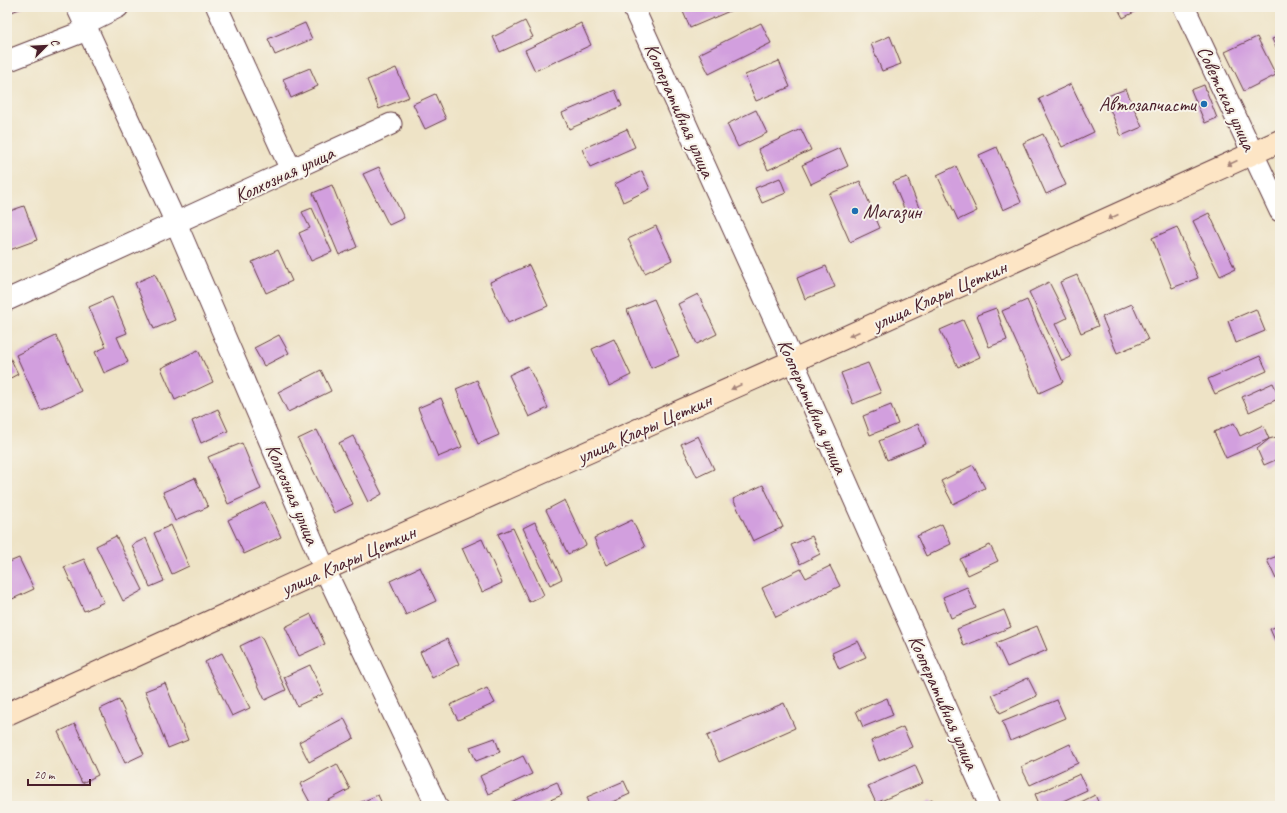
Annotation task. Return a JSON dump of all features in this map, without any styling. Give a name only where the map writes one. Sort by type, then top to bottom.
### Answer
[{"type":"main road","name":"улица Клары Цеткин","points":[[7,714],[1280,141]]},
{"type":"street","points":[[7,61],[83,20],[118,7]]},
{"type":"street","points":[[217,7],[291,170]]},
{"type":"street","name":"Кооперативная улица","points":[[633,7],[793,361],[990,806]]},
{"type":"street","name":"Советская улица","points":[[1184,7],[1280,211]]},
{"type":"street","name":"Колхозная улица","points":[[83,20],[176,223],[325,570],[436,806]]},
{"type":"street","name":"Колхозная улица","points":[[7,300],[391,124]]},
{"type":"building","points":[[7,7],[24,7],[7,14]]},
{"type":"building","points":[[681,7],[739,7],[690,28]]},
{"type":"building","points":[[1117,7],[1144,7],[1123,18]]},
{"type":"building","points":[[525,21],[533,37],[500,52],[493,37]]},
{"type":"building","points":[[305,23],[312,39],[275,55],[268,39]]},
{"type":"building","points":[[581,23],[591,45],[535,71],[525,50]]},
{"type":"building","points":[[761,23],[771,43],[709,74],[699,54]]},
{"type":"building","points":[[890,36],[901,64],[882,71],[871,44]]},
{"type":"building","points":[[1280,36],[1280,56],[1272,39]]},
{"type":"building","points":[[1257,37],[1276,75],[1244,91],[1225,52]]},
{"type":"building","points":[[779,61],[790,87],[756,101],[745,75]]},
{"type":"building","points":[[310,68],[318,86],[291,98],[283,79]]},
{"type":"building","points":[[396,68],[409,97],[379,109],[367,80]]},
{"type":"building","points":[[1071,84],[1094,132],[1062,147],[1039,99]]},
{"type":"building","name":"Автозапчасти","points":[[1204,85],[1217,118],[1205,123],[1191,90]]},
{"type":"building","points":[[1126,89],[1142,127],[1121,136],[1105,97]]},
{"type":"building","points":[[615,90],[622,106],[569,129],[562,113]]},
{"type":"building","points":[[435,94],[446,119],[425,129],[413,104]]},
{"type":"building","points":[[756,110],[767,133],[738,147],[727,124]]},
{"type":"building","points":[[627,129],[635,147],[590,167],[582,149]]},
{"type":"building","points":[[801,129],[811,150],[768,170],[758,149]]},
{"type":"building","points":[[1043,134],[1066,185],[1046,194],[1023,143]]},
{"type":"building","points":[[997,147],[1021,202],[1003,210],[979,155]]},
{"type":"building","points":[[840,148],[848,166],[811,184],[802,165]]},
{"type":"building","points":[[956,166],[977,211],[958,220],[937,175]]},
{"type":"building","points":[[379,167],[404,218],[389,225],[363,174]]},
{"type":"building","points":[[642,171],[650,189],[623,202],[615,184]]},
{"type":"building","points":[[907,177],[921,213],[908,218],[893,182]]},
{"type":"building","points":[[780,178],[786,193],[762,203],[755,188]]},
{"type":"building","name":"Магазин","points":[[860,181],[880,228],[850,242],[829,194]]},
{"type":"building","points":[[332,185],[357,247],[339,255],[313,193]]},
{"type":"building","points":[[24,206],[37,240],[7,251],[7,212]]},
{"type":"building","points":[[312,208],[332,252],[311,261],[299,233],[310,228],[302,212]]},
{"type":"building","points":[[1209,213],[1235,269],[1220,276],[1193,221]]},
{"type":"building","points":[[656,226],[672,260],[645,273],[628,239]]},
{"type":"building","points":[[1177,227],[1198,278],[1172,288],[1152,238]]},
{"type":"building","points":[[278,250],[292,281],[266,293],[252,262]]},
{"type":"building","points":[[529,265],[548,306],[508,323],[490,282]]},
{"type":"building","points":[[826,266],[835,287],[805,299],[797,278]]},
{"type":"building","points":[[155,274],[175,320],[154,329],[135,283]]},
{"type":"building","points":[[1077,275],[1098,326],[1081,333],[1060,282]]},
{"type":"building","points":[[1049,282],[1067,318],[1055,324],[1071,357],[1062,361],[1029,292]]},
{"type":"building","points":[[698,294],[717,334],[697,344],[678,304]]},
{"type":"building","points":[[112,297],[127,333],[117,337],[128,362],[104,373],[95,352],[106,347],[89,307]]},
{"type":"building","points":[[654,299],[679,356],[651,368],[627,310]]},
{"type":"building","points":[[1027,300],[1063,382],[1039,393],[1002,311]]},
{"type":"building","points":[[1132,304],[1148,340],[1117,353],[1102,317]]},
{"type":"building","points":[[996,308],[1007,340],[989,347],[977,315]]},
{"type":"building","points":[[1256,309],[1265,331],[1236,343],[1228,321]]},
{"type":"building","points":[[963,320],[980,357],[958,367],[940,330]]},
{"type":"building","points":[[279,335],[289,353],[264,366],[254,348]]},
{"type":"building","points":[[56,336],[81,391],[41,410],[16,355]]},
{"type":"building","points":[[614,339],[631,375],[609,386],[592,349]]},
{"type":"building","points":[[198,350],[213,382],[175,400],[161,368]]},
{"type":"building","points":[[7,351],[18,374],[7,380]]},
{"type":"building","points":[[1260,356],[1267,371],[1215,394],[1208,379]]},
{"type":"building","points":[[868,363],[881,393],[853,404],[841,373]]},
{"type":"building","points":[[528,366],[548,408],[529,417],[509,375]]},
{"type":"building","points":[[321,370],[331,391],[288,412],[278,392]]},
{"type":"building","points":[[477,380],[499,435],[478,444],[456,389]]},
{"type":"building","points":[[1273,383],[1280,398],[1249,412],[1242,397]]},
{"type":"building","points":[[441,398],[462,447],[438,457],[418,408]]},
{"type":"building","points":[[891,405],[898,424],[870,435],[863,416]]},
{"type":"building","points":[[218,409],[228,431],[201,443],[192,421]]},
{"type":"building","points":[[1234,423],[1240,436],[1263,425],[1269,439],[1226,458],[1214,432]]},
{"type":"building","points":[[918,424],[926,444],[887,460],[879,441]]},
{"type":"building","points":[[317,430],[353,504],[334,513],[298,439]]},
{"type":"building","points":[[353,436],[382,494],[368,502],[339,443]]},
{"type":"building","points":[[698,436],[714,469],[697,477],[681,444]]},
{"type":"building","points":[[1280,436],[1280,458],[1264,465],[1257,449],[1269,439]]},
{"type":"building","points":[[242,443],[261,489],[228,504],[208,457]]},
{"type":"building","points":[[973,465],[985,488],[953,504],[941,481]]},
{"type":"building","points":[[195,478],[208,507],[175,521],[163,492]]},
{"type":"building","points":[[763,485],[783,527],[753,541],[733,499]]},
{"type":"building","points":[[565,500],[586,545],[568,554],[546,510]]},
{"type":"building","points":[[265,502],[281,537],[244,554],[228,520]]},
{"type":"building","points":[[632,520],[645,547],[606,565],[594,538]]},
{"type":"building","points":[[535,522],[562,579],[550,585],[523,528]]},
{"type":"building","points":[[942,524],[951,544],[926,556],[917,536]]},
{"type":"building","points":[[171,525],[189,566],[172,574],[154,533]]},
{"type":"building","points":[[513,528],[544,595],[529,602],[498,534]]},
{"type":"building","points":[[116,536],[143,590],[123,601],[96,546]]},
{"type":"building","points":[[812,536],[820,554],[800,564],[791,545]]},
{"type":"building","points":[[146,538],[164,581],[150,587],[132,545]]},
{"type":"building","points":[[482,539],[502,583],[482,592],[462,548]]},
{"type":"building","points":[[990,545],[998,561],[968,575],[960,559]]},
{"type":"building","points":[[1280,555],[1280,577],[1276,579],[1267,560]]},
{"type":"building","points":[[19,558],[34,589],[8,601],[7,563]]},
{"type":"building","points":[[84,559],[104,602],[84,611],[64,567]]},
{"type":"building","points":[[830,566],[840,586],[776,617],[762,588],[801,569],[806,578]]},
{"type":"building","points":[[420,567],[436,601],[406,615],[390,581]]},
{"type":"building","points":[[967,587],[976,608],[951,618],[943,597]]},
{"type":"building","points":[[1004,610],[1011,627],[964,646],[957,629]]},
{"type":"building","points":[[311,614],[325,644],[299,656],[285,627]]},
{"type":"building","points":[[1280,625],[1280,646],[1278,647],[1270,629]]},
{"type":"building","points":[[1037,626],[1047,650],[1007,667],[996,643]]},
{"type":"building","points":[[261,636],[286,690],[265,700],[240,646]]},
{"type":"building","points":[[447,639],[459,664],[432,678],[420,652]]},
{"type":"building","points":[[858,641],[866,657],[839,669],[832,653]]},
{"type":"building","points":[[222,653],[250,708],[232,716],[205,662]]},
{"type":"building","points":[[310,665],[323,694],[297,706],[284,677]]},
{"type":"building","points":[[1028,678],[1037,696],[1000,713],[992,695]]},
{"type":"building","points":[[165,683],[188,740],[168,748],[145,691]]},
{"type":"building","points":[[487,688],[495,703],[458,720],[450,705]]},
{"type":"building","points":[[887,698],[893,715],[863,727],[856,711]]},
{"type":"building","points":[[119,700],[144,754],[125,763],[100,709]]},
{"type":"building","points":[[1057,700],[1065,718],[1010,741],[1002,722]]},
{"type":"building","points":[[784,703],[795,728],[719,762],[707,736]]},
{"type":"building","points":[[344,718],[354,738],[309,762],[299,742]]},
{"type":"building","points":[[75,724],[98,775],[82,783],[58,732]]},
{"type":"building","points":[[903,727],[912,747],[879,761],[871,741]]},
{"type":"building","points":[[495,738],[500,752],[476,761],[470,747]]},
{"type":"building","points":[[1070,744],[1078,763],[1030,785],[1021,767]]},
{"type":"building","points":[[523,756],[532,774],[488,794],[480,776]]},
{"type":"building","points":[[337,764],[350,789],[318,806],[312,806],[300,784]]},
{"type":"building","points":[[915,765],[923,783],[876,803],[868,786]]},
{"type":"building","points":[[1080,774],[1087,790],[1052,806],[1040,806],[1035,794]]},
{"type":"building","points":[[624,781],[630,794],[603,806],[590,806],[587,797]]},
{"type":"building","points":[[557,782],[562,795],[536,806],[513,806],[511,802]]},
{"type":"building","points":[[378,795],[383,806],[352,806]]},
{"type":"building","points":[[1095,795],[1100,806],[1073,806]]},
{"type":"building","points":[[932,800],[935,806],[920,806]]},
{"type":"place","name":"Автозапчасти","points":[[1204,104]]},
{"type":"place","name":"Магазин","points":[[855,211]]}]
